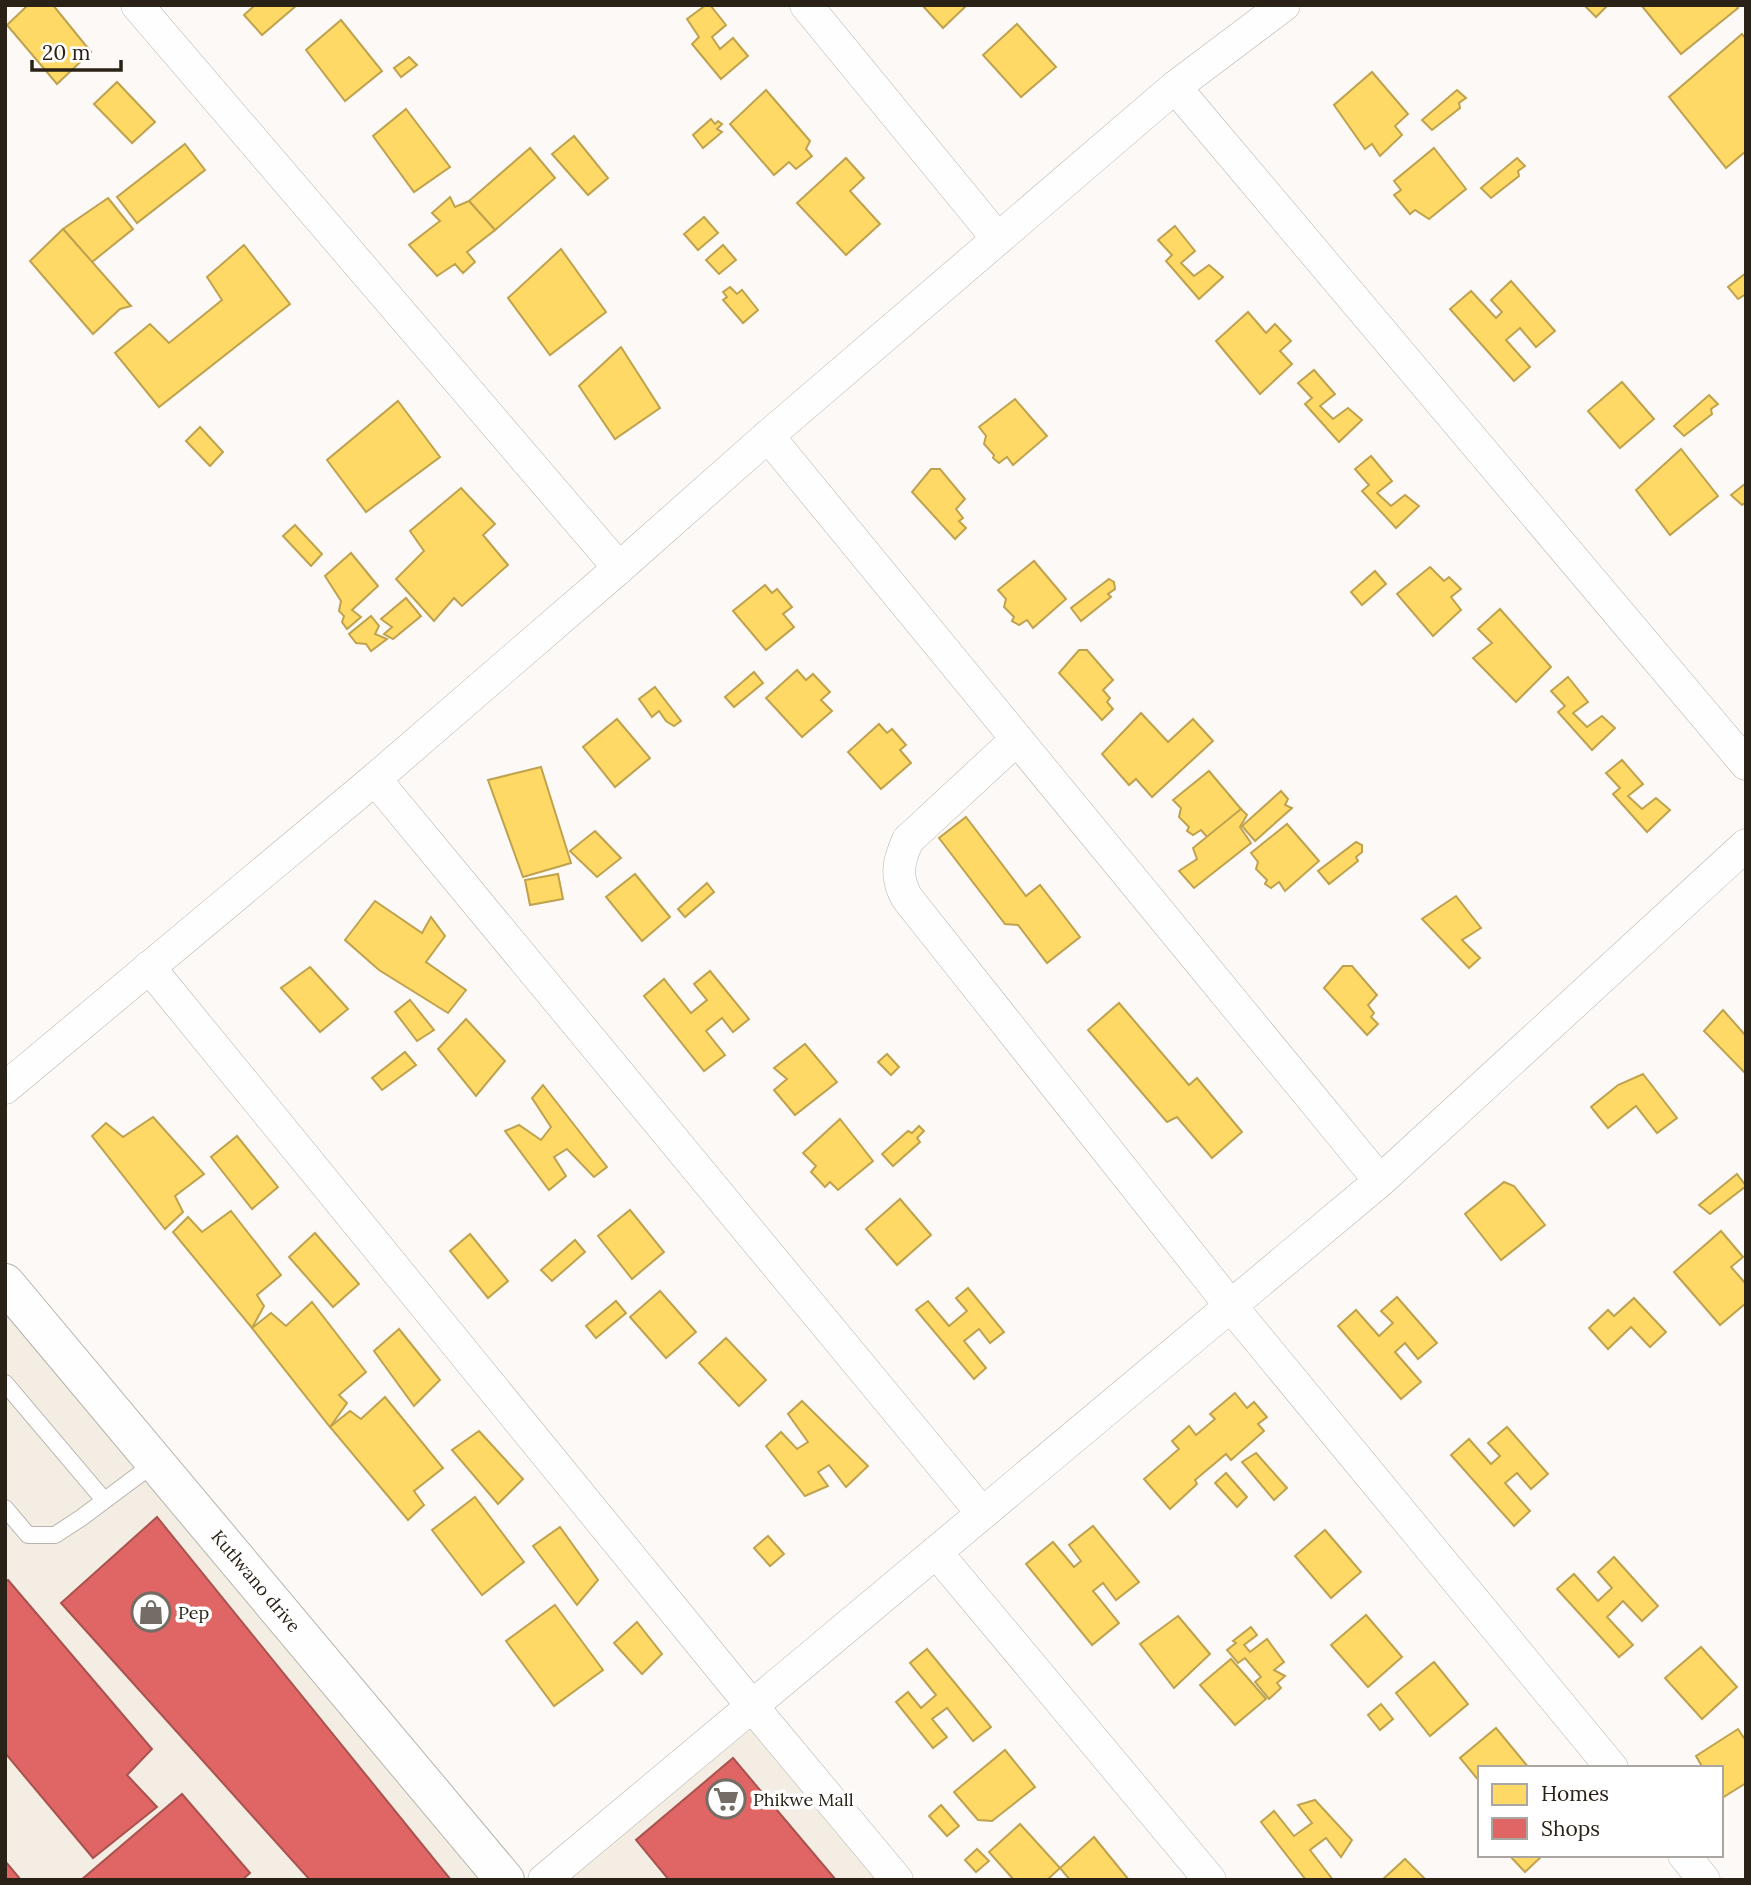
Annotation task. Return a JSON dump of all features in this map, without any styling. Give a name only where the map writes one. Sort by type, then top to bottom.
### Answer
[{"type":"street","points":[[136,5],[620,568]]},
{"type":"street","points":[[806,5],[998,239]]},
{"type":"street","points":[[5,1088],[375,779],[620,568],[768,436],[1175,88],[1284,5]]},
{"type":"street","points":[[1175,88],[1746,764]]},
{"type":"street","points":[[768,436],[1380,1181]]},
{"type":"street","points":[[1017,739],[908,840],[900,857],[900,887],[1230,1305],[1610,1766]]},
{"type":"street","points":[[375,779],[982,1513]]},
{"type":"street","points":[[544,1880],[1380,1181],[1746,845]]},
{"type":"street","points":[[149,967],[897,1880]]},
{"type":"street","name":"Kutlwano drive","points":[[5,1283],[505,1880]]},
{"type":"street","points":[[936,1552],[1210,1880]]},
{"type":"street","points":[[1686,1857],[1704,1880]]},
{"type":"lane","points":[[5,1383],[104,1500]]},
{"type":"lane","points":[[5,1508],[29,1535],[55,1535],[156,1462]]},
{"type":"shaded area","points":[[5,1281],[505,1880],[5,1880]]},
{"type":"shaded area","points":[[752,1706],[897,1880],[544,1880]]},
{"type":"building: Homes","points":[[28,5],[53,5],[91,52],[57,84],[7,25]]},
{"type":"building: Homes","points":[[255,5],[297,5],[262,35],[244,15]]},
{"type":"building: Homes","points":[[710,5],[726,25],[712,37],[720,49],[733,38],[748,56],[721,79],[692,44],[699,37],[687,19]]},
{"type":"building: Homes","points":[[922,5],[967,5],[943,28]]},
{"type":"building: Homes","points":[[1608,5],[1596,17],[1586,7]]},
{"type":"building: Homes","points":[[1641,5],[1736,5],[1738,8],[1681,54]]},
{"type":"building: Homes","points":[[341,20],[382,71],[345,101],[306,50]]},
{"type":"building: Homes","points":[[1017,24],[1056,67],[1021,97],[983,55]]},
{"type":"building: Homes","points":[[1742,34],[1746,39],[1746,151],[1726,168],[1669,97]]},
{"type":"building: Homes","points":[[409,57],[417,65],[401,77],[394,68]]},
{"type":"building: Homes","points":[[1372,72],[1408,114],[1395,126],[1402,135],[1380,156],[1372,144],[1365,149],[1334,105]]},
{"type":"building: Homes","points":[[117,82],[155,122],[132,143],[94,104]]},
{"type":"building: Homes","points":[[766,90],[810,141],[806,149],[812,156],[796,169],[789,162],[774,175],[730,124]]},
{"type":"building: Homes","points":[[1457,90],[1466,98],[1459,103],[1460,108],[1432,130],[1422,120]]},
{"type":"building: Homes","points":[[406,109],[450,167],[414,192],[373,136]]},
{"type":"building: Homes","points":[[711,119],[715,124],[718,121],[722,124],[717,129],[722,132],[703,148],[693,135]]},
{"type":"building: Homes","points":[[574,136],[608,178],[588,195],[552,154]]},
{"type":"building: Homes","points":[[185,144],[205,170],[137,223],[117,197]]},
{"type":"building: Homes","points":[[530,148],[555,178],[495,230],[469,201]]},
{"type":"building: Homes","points":[[1434,148],[1466,189],[1429,219],[1415,210],[1410,214],[1394,195],[1401,190],[1394,181]]},
{"type":"building: Homes","points":[[846,158],[864,178],[850,191],[880,224],[846,255],[797,203]]},
{"type":"building: Homes","points":[[1517,158],[1525,166],[1518,171],[1519,176],[1491,198],[1481,188]]},
{"type":"building: Homes","points":[[450,197],[455,207],[469,201],[495,230],[467,252],[475,262],[463,273],[455,264],[437,276],[409,245],[440,221],[432,213]]},
{"type":"building: Homes","points":[[108,198],[133,229],[92,262],[63,229]]},
{"type":"building: Homes","points":[[704,217],[718,233],[698,250],[684,234]]},
{"type":"building: Homes","points":[[1175,226],[1195,251],[1181,263],[1194,276],[1209,265],[1223,277],[1199,299],[1166,261],[1172,255],[1158,240]]},
{"type":"building: Homes","points":[[63,229],[131,306],[120,309],[93,334],[30,261]]},
{"type":"building: Homes","points":[[244,245],[290,304],[159,407],[115,353],[150,324],[169,343],[222,300],[207,277]]},
{"type":"building: Homes","points":[[723,245],[736,260],[719,274],[706,260]]},
{"type":"building: Homes","points":[[561,249],[606,312],[550,355],[508,298]]},
{"type":"building: Homes","points":[[1746,273],[1746,294],[1738,299],[1728,287]]},
{"type":"building: Homes","points":[[1511,281],[1555,331],[1536,347],[1520,328],[1506,340],[1530,367],[1514,381],[1450,309],[1471,291],[1496,318],[1502,312],[1491,300]]},
{"type":"building: Homes","points":[[730,287],[737,294],[742,290],[758,310],[743,323],[723,300],[727,297],[723,292]]},
{"type":"building: Homes","points":[[1248,312],[1266,333],[1275,324],[1291,341],[1280,351],[1292,364],[1260,394],[1216,341]]},
{"type":"building: Homes","points":[[621,347],[660,408],[615,439],[579,386]]},
{"type":"building: Homes","points":[[1314,370],[1335,394],[1320,406],[1333,419],[1348,408],[1362,420],[1339,442],[1305,404],[1312,398],[1298,383]]},
{"type":"building: Homes","points":[[1622,382],[1654,419],[1620,448],[1588,411]]},
{"type":"building: Homes","points":[[1709,395],[1718,404],[1711,409],[1712,414],[1684,436],[1674,426]]},
{"type":"building: Homes","points":[[1015,399],[1047,436],[1013,465],[1007,457],[999,463],[993,458],[994,455],[984,444],[986,436],[979,427]]},
{"type":"building: Homes","points":[[398,401],[440,457],[366,512],[327,460]]},
{"type":"building: Homes","points":[[200,427],[223,452],[210,466],[186,441]]},
{"type":"building: Homes","points":[[1681,449],[1718,496],[1670,535],[1636,490]]},
{"type":"building: Homes","points":[[1371,456],[1392,481],[1377,493],[1391,506],[1405,495],[1419,506],[1396,528],[1362,491],[1369,485],[1355,469]]},
{"type":"building: Homes","points":[[931,469],[940,469],[965,499],[956,509],[963,518],[959,521],[966,528],[955,539],[912,492]]},
{"type":"building: Homes","points":[[1746,483],[1746,502],[1742,505],[1731,495]]},
{"type":"building: Homes","points":[[461,488],[495,524],[483,535],[508,565],[462,606],[454,598],[434,621],[396,579],[424,551],[410,531]]},
{"type":"building: Homes","points":[[295,525],[322,554],[311,566],[283,536]]},
{"type":"building: Homes","points":[[351,553],[378,586],[352,610],[361,617],[347,629],[342,622],[344,616],[339,611],[341,601],[325,576]]},
{"type":"building: Homes","points":[[1034,561],[1066,599],[1033,628],[1027,620],[1019,625],[1012,621],[1014,617],[1004,607],[1006,599],[998,590]]},
{"type":"building: Homes","points":[[1430,567],[1444,581],[1449,577],[1461,589],[1451,597],[1461,610],[1433,636],[1397,594]]},
{"type":"building: Homes","points":[[1375,571],[1386,584],[1362,605],[1351,592]]},
{"type":"building: Homes","points":[[1109,579],[1114,582],[1115,589],[1108,594],[1111,597],[1081,621],[1071,608]]},
{"type":"building: Homes","points":[[765,585],[772,593],[777,589],[792,607],[783,614],[794,627],[766,650],[733,611]]},
{"type":"building: Homes","points":[[406,598],[421,616],[393,639],[384,634],[392,627],[381,619]]},
{"type":"building: Homes","points":[[1500,609],[1551,667],[1516,702],[1473,658],[1492,643],[1478,629]]},
{"type":"building: Homes","points":[[371,616],[379,626],[375,634],[387,639],[371,651],[366,644],[356,643],[349,634]]},
{"type":"building: Homes","points":[[1079,650],[1087,650],[1113,680],[1103,690],[1110,698],[1107,702],[1113,709],[1102,720],[1059,673]]},
{"type":"building: Homes","points":[[797,670],[806,680],[813,674],[830,692],[821,700],[832,711],[802,737],[766,698]]},
{"type":"building: Homes","points":[[754,672],[763,683],[734,707],[725,697]]},
{"type":"building: Homes","points":[[1568,677],[1588,702],[1573,713],[1587,727],[1602,716],[1615,728],[1592,750],[1558,712],[1565,706],[1551,691]]},
{"type":"building: Homes","points":[[655,687],[681,721],[674,726],[666,721],[659,711],[652,717],[639,699]]},
{"type":"building: Homes","points":[[1141,713],[1168,742],[1193,719],[1213,741],[1152,797],[1136,779],[1129,785],[1102,754]]},
{"type":"building: Homes","points":[[617,719],[650,758],[615,787],[583,747]]},
{"type":"building: Homes","points":[[879,724],[887,733],[892,729],[906,745],[900,750],[911,763],[881,789],[848,752]]},
{"type":"building: Homes","points":[[1622,760],[1643,784],[1628,796],[1642,809],[1656,798],[1670,810],[1647,832],[1613,794],[1620,788],[1606,773]]},
{"type":"building: Homes","points":[[541,767],[571,863],[523,877],[488,780]]},
{"type":"building: Homes","points":[[1209,771],[1241,809],[1208,838],[1201,830],[1193,835],[1187,831],[1189,827],[1179,817],[1181,808],[1173,800]]},
{"type":"building: Homes","points":[[1281,791],[1288,799],[1285,805],[1292,808],[1255,841],[1242,826]]},
{"type":"building: Homes","points":[[1241,809],[1247,815],[1240,827],[1251,843],[1194,888],[1179,871],[1197,859],[1193,848]]},
{"type":"building: Homes","points":[[966,817],[1026,896],[1040,885],[1080,937],[1047,963],[1018,925],[1005,924],[939,838]]},
{"type":"building: Homes","points":[[1287,824],[1319,861],[1285,891],[1279,882],[1271,888],[1265,884],[1267,880],[1256,869],[1258,862],[1251,853]]},
{"type":"building: Homes","points":[[595,831],[621,858],[597,877],[570,851]]},
{"type":"building: Homes","points":[[1356,842],[1362,845],[1362,852],[1356,857],[1358,861],[1329,884],[1318,871]]},
{"type":"building: Homes","points":[[558,874],[563,899],[530,905],[525,880]]},
{"type":"building: Homes","points":[[635,874],[670,917],[642,941],[606,897]]},
{"type":"building: Homes","points":[[707,883],[714,892],[685,917],[678,909]]},
{"type":"building: Homes","points":[[1456,896],[1481,928],[1462,940],[1480,958],[1469,968],[1422,919]]},
{"type":"building: Homes","points":[[375,901],[422,933],[431,917],[445,936],[426,962],[466,990],[448,1013],[379,970],[345,940]]},
{"type":"building: Homes","points":[[1343,966],[1352,966],[1377,995],[1368,1005],[1374,1013],[1371,1017],[1378,1024],[1367,1035],[1324,988]]},
{"type":"building: Homes","points":[[310,967],[348,1009],[320,1032],[281,988]]},
{"type":"building: Homes","points":[[710,971],[749,1019],[733,1032],[722,1018],[706,1031],[725,1055],[704,1071],[644,996],[664,979],[691,1013],[707,1000],[694,984]]},
{"type":"building: Homes","points":[[410,1000],[434,1030],[417,1041],[395,1012]]},
{"type":"building: Homes","points":[[1119,1003],[1189,1085],[1197,1078],[1242,1132],[1212,1158],[1177,1117],[1167,1122],[1088,1030]]},
{"type":"building: Homes","points":[[1723,1010],[1746,1036],[1744,1072],[1704,1031]]},
{"type":"building: Homes","points":[[466,1019],[505,1061],[476,1096],[438,1049]]},
{"type":"building: Homes","points":[[805,1044],[837,1082],[795,1115],[774,1090],[787,1079],[774,1068]]},
{"type":"building: Homes","points":[[405,1052],[416,1065],[382,1090],[372,1078]]},
{"type":"building: Homes","points":[[887,1054],[899,1067],[891,1075],[878,1062]]},
{"type":"building: Homes","points":[[1643,1074],[1677,1118],[1657,1133],[1636,1106],[1608,1128],[1591,1107],[1618,1085]]},
{"type":"building: Homes","points":[[543,1085],[607,1167],[594,1177],[567,1149],[554,1157],[566,1176],[549,1190],[505,1131],[519,1125],[541,1140],[551,1127],[532,1098]]},
{"type":"building: Homes","points":[[153,1117],[204,1174],[175,1196],[183,1212],[165,1229],[92,1136],[106,1123],[123,1137]]},
{"type":"building: Homes","points":[[840,1119],[873,1161],[838,1190],[830,1182],[825,1187],[811,1172],[816,1166],[803,1153]]},
{"type":"building: Homes","points":[[919,1126],[924,1131],[917,1138],[920,1142],[893,1166],[882,1154],[908,1131],[912,1133]]},
{"type":"building: Homes","points":[[237,1136],[278,1187],[252,1209],[211,1157]]},
{"type":"building: Homes","points":[[1737,1174],[1746,1186],[1710,1214],[1699,1205]]},
{"type":"building: Homes","points":[[1504,1182],[1514,1186],[1545,1225],[1501,1260],[1465,1214]]},
{"type":"building: Homes","points":[[900,1199],[931,1235],[897,1265],[866,1229]]},
{"type":"building: Homes","points":[[630,1210],[664,1252],[632,1279],[598,1236]]},
{"type":"building: Homes","points":[[231,1211],[281,1275],[257,1295],[264,1306],[252,1328],[173,1232],[188,1217],[202,1232]]},
{"type":"building: Homes","points":[[1721,1231],[1743,1257],[1731,1267],[1746,1284],[1746,1303],[1720,1325],[1674,1272]]},
{"type":"building: Homes","points":[[315,1233],[359,1284],[333,1307],[289,1257]]},
{"type":"building: Homes","points":[[470,1234],[508,1281],[488,1298],[450,1251]]},
{"type":"building: Homes","points":[[575,1240],[585,1252],[552,1281],[541,1270]]},
{"type":"building: Homes","points":[[968,1288],[1004,1332],[990,1343],[979,1329],[964,1341],[986,1368],[974,1379],[916,1310],[928,1301],[949,1326],[967,1311],[956,1298]]},
{"type":"building: Homes","points":[[660,1291],[696,1332],[666,1358],[630,1317]]},
{"type":"building: Homes","points":[[1397,1297],[1437,1343],[1418,1359],[1405,1343],[1395,1352],[1421,1382],[1401,1399],[1338,1326],[1356,1310],[1379,1336],[1393,1323],[1381,1311]]},
{"type":"building: Homes","points":[[1634,1298],[1666,1332],[1650,1347],[1631,1327],[1608,1349],[1589,1328],[1608,1310],[1614,1316]]},
{"type":"building: Homes","points":[[616,1301],[626,1313],[596,1338],[586,1326]]},
{"type":"building: Homes","points":[[312,1302],[366,1372],[339,1395],[347,1403],[330,1427],[252,1328],[271,1313],[286,1326]]},
{"type":"building: Homes","points":[[399,1329],[440,1380],[414,1406],[374,1351]]},
{"type":"building: Homes","points":[[726,1338],[766,1380],[739,1406],[699,1363]]},
{"type":"building: Homes","points":[[1235,1393],[1247,1408],[1254,1402],[1267,1417],[1258,1424],[1264,1431],[1231,1460],[1226,1454],[1195,1480],[1197,1484],[1170,1509],[1144,1479],[1179,1449],[1172,1441],[1189,1426],[1196,1435],[1215,1419],[1210,1414]]},
{"type":"building: Homes","points":[[385,1397],[443,1468],[414,1491],[424,1505],[408,1520],[330,1427],[350,1411],[361,1419]]},
{"type":"building: Homes","points":[[802,1401],[868,1466],[846,1487],[829,1465],[818,1472],[828,1486],[805,1496],[766,1446],[781,1432],[797,1449],[808,1442],[788,1414]]},
{"type":"building: Homes","points":[[1507,1427],[1548,1474],[1531,1489],[1517,1473],[1505,1483],[1530,1511],[1514,1526],[1451,1455],[1469,1439],[1491,1464],[1500,1456],[1488,1443]]},
{"type":"building: Homes","points":[[479,1431],[523,1479],[498,1504],[452,1450]]},
{"type":"building: Homes","points":[[1256,1453],[1287,1488],[1274,1500],[1242,1462]]},
{"type":"building: Homes","points":[[1226,1473],[1247,1497],[1237,1507],[1215,1483]]},
{"type":"building: Homes","points":[[475,1497],[524,1562],[482,1595],[432,1530]]},
{"type":"building: Homes","points":[[1093,1526],[1139,1582],[1116,1600],[1103,1583],[1093,1591],[1119,1623],[1092,1645],[1026,1564],[1053,1542],[1074,1567],[1081,1561],[1069,1545]]},
{"type":"building: Homes","points":[[560,1527],[598,1580],[577,1605],[533,1546]]},
{"type":"building: Homes","points":[[1325,1530],[1361,1572],[1331,1598],[1295,1556]]},
{"type":"building: Homes","points":[[768,1536],[784,1554],[770,1566],[754,1548]]},
{"type":"building: Homes","points":[[1614,1557],[1658,1606],[1642,1621],[1623,1601],[1607,1617],[1633,1645],[1619,1657],[1557,1589],[1574,1574],[1598,1601],[1612,1588],[1598,1572]]},
{"type":"building: Homes","points":[[555,1605],[603,1670],[554,1706],[506,1641]]},
{"type":"building: Homes","points":[[1366,1615],[1402,1657],[1368,1687],[1331,1645]]},
{"type":"building: Homes","points":[[1178,1616],[1210,1654],[1174,1688],[1140,1644]]},
{"type":"building: Homes","points":[[637,1622],[662,1654],[642,1674],[614,1643]]},
{"type":"building: Homes","points":[[1251,1627],[1257,1635],[1244,1645],[1250,1652],[1267,1639],[1284,1662],[1274,1670],[1285,1676],[1277,1683],[1281,1688],[1269,1699],[1255,1682],[1261,1677],[1245,1658],[1238,1663],[1227,1650],[1236,1643],[1233,1641]]},
{"type":"building: Homes","points":[[1701,1647],[1737,1687],[1702,1719],[1665,1678]]},
{"type":"building: Homes","points":[[927,1649],[991,1727],[973,1741],[947,1708],[932,1719],[947,1737],[933,1748],[896,1702],[908,1692],[921,1708],[936,1695],[910,1663]]},
{"type":"building: Homes","points":[[1231,1659],[1266,1699],[1235,1725],[1200,1685]]},
{"type":"building: Homes","points":[[1434,1662],[1468,1704],[1430,1736],[1396,1693]]},
{"type":"building: Homes","points":[[1381,1704],[1393,1719],[1380,1730],[1368,1715]]},
{"type":"building: Homes","points":[[1496,1728],[1527,1766],[1478,1766],[1478,1780],[1460,1758]]},
{"type":"building: Homes","points":[[1738,1729],[1746,1741],[1746,1783],[1723,1797],[1723,1766],[1702,1766],[1696,1756]]},
{"type":"building: Homes","points":[[1005,1750],[1035,1787],[992,1821],[978,1820],[954,1792]]},
{"type":"building: Homes","points":[[1315,1800],[1352,1840],[1341,1857],[1326,1838],[1310,1850],[1333,1880],[1306,1880],[1261,1822],[1274,1811],[1294,1836],[1312,1823],[1298,1805]]},
{"type":"building: Homes","points":[[941,1805],[959,1826],[947,1836],[929,1816]]},
{"type":"building: Homes","points":[[1020,1824],[1060,1868],[1047,1880],[1014,1880],[989,1852]]},
{"type":"building: Homes","points":[[1094,1837],[1129,1880],[1070,1880],[1060,1868]]},
{"type":"building: Homes","points":[[977,1849],[989,1861],[976,1872],[965,1860]]},
{"type":"building: Homes","points":[[1511,1857],[1541,1857],[1525,1872]]},
{"type":"building: Homes","points":[[1405,1859],[1426,1880],[1382,1880]]},
{"type":"building: Shops","points":[[157,1517],[451,1880],[310,1880],[61,1603]]},
{"type":"building: Shops","points":[[8,1580],[152,1749],[127,1775],[157,1807],[93,1858],[5,1753],[5,1582]]},
{"type":"building: Shops","name":"Phikwe Mall","points":[[733,1758],[836,1880],[669,1880],[636,1840]]},
{"type":"building: Shops","points":[[182,1794],[250,1873],[242,1880],[81,1880]]},
{"type":"building: Shops","points":[[5,1861],[21,1880],[5,1880]]},
{"type":"place","name":"Pep","points":[[151,1612]]},
{"type":"place","name":"Phikwe Mall","points":[[726,1799]]}]
